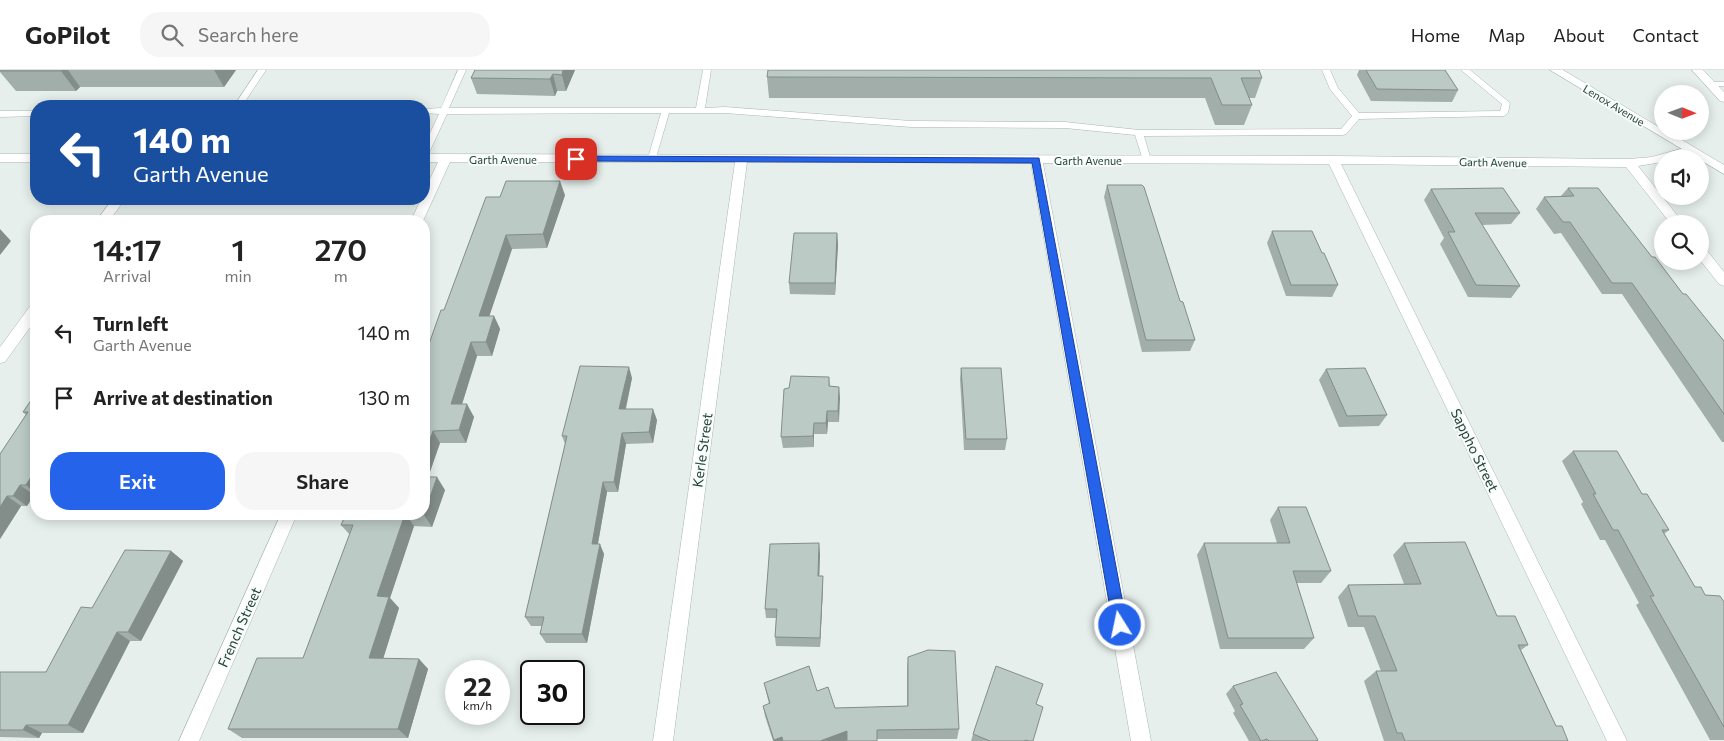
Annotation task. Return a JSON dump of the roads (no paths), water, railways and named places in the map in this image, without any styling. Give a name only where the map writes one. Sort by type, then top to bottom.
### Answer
[{"type":"street","name":"Lenox Avenue","points":[[1555,70],[1691,150]]},
{"type":"street","points":[[1697,70],[1724,99]]},
{"type":"street","points":[[0,158],[30,158]]},
{"type":"street","name":"Garth Avenue","points":[[430,158],[1333,160],[1629,163],[1654,160]]},
{"type":"street","points":[[430,191],[444,159]]},
{"type":"street","name":"Kerle Street","points":[[663,741],[741,159]]},
{"type":"street","points":[[1036,160],[1141,741]]},
{"type":"street","name":"Sappho Street","points":[[1333,160],[1617,741]]},
{"type":"street","name":"Lenox Avenue","points":[[1709,161],[1724,170]]},
{"type":"street","points":[[1629,163],[1671,215]]},
{"type":"street","points":[[107,215],[114,205]]},
{"type":"street","points":[[1709,262],[1724,281]]},
{"type":"street","points":[[0,358],[30,318]]},
{"type":"street","name":"French Street","points":[[189,741],[286,520]]},
{"type":"lane","points":[[242,100],[262,70]]},
{"type":"lane","points":[[430,143],[462,70]]},
{"type":"lane","points":[[700,110],[707,70]]},
{"type":"lane","points":[[1326,70],[1334,89],[1358,116]]},
{"type":"lane","points":[[430,111],[735,111],[911,124],[1065,125],[1139,133],[1343,132],[1358,116],[1504,113],[1506,103],[1466,70]]},
{"type":"lane","points":[[1710,84],[1724,84]]},
{"type":"lane","points":[[652,158],[666,110]]},
{"type":"lane","points":[[0,114],[30,114]]},
{"type":"lane","points":[[1139,133],[1147,160]]}]
